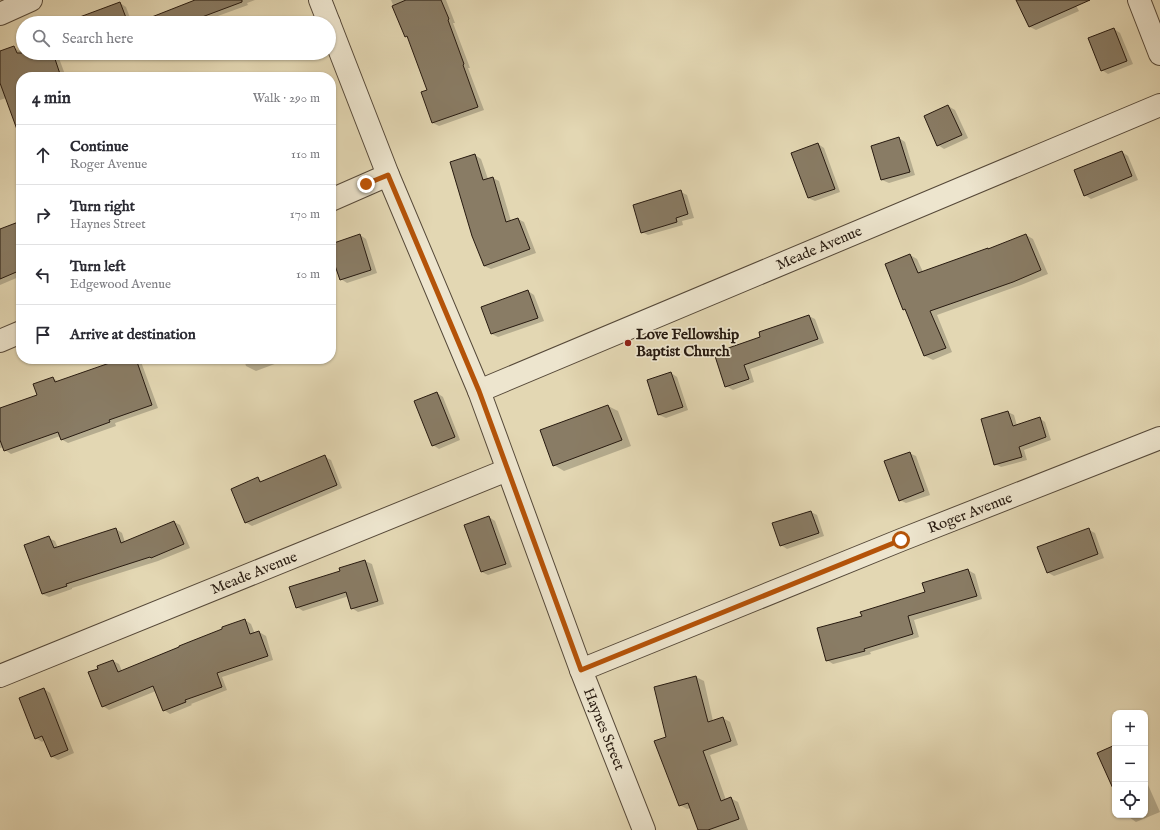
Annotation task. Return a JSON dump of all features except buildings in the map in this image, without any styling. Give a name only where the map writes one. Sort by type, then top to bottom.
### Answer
[{"type":"street","points":[[0,14],[31,0]]},
{"type":"street","name":"Haynes Street","points":[[320,0],[326,16]]},
{"type":"street","points":[[1139,0],[1160,54]]},
{"type":"street","name":"Haynes Street","points":[[336,41],[388,175],[479,391],[581,670],[644,830]]},
{"type":"street","name":"Meade Avenue","points":[[479,391],[1160,105]]},
{"type":"street","points":[[336,198],[388,175]]},
{"type":"street","points":[[0,341],[16,334]]},
{"type":"street","name":"Roger Avenue","points":[[581,670],[901,540],[1160,438]]},
{"type":"street","name":"Meade Avenue","points":[[0,676],[507,470]]},
{"type":"place","name":"Love Fellowship Baptist Church","points":[[628,343]]},
{"type":"route","points":[[366,184],[388,175],[479,391],[581,670],[901,540]]}]
